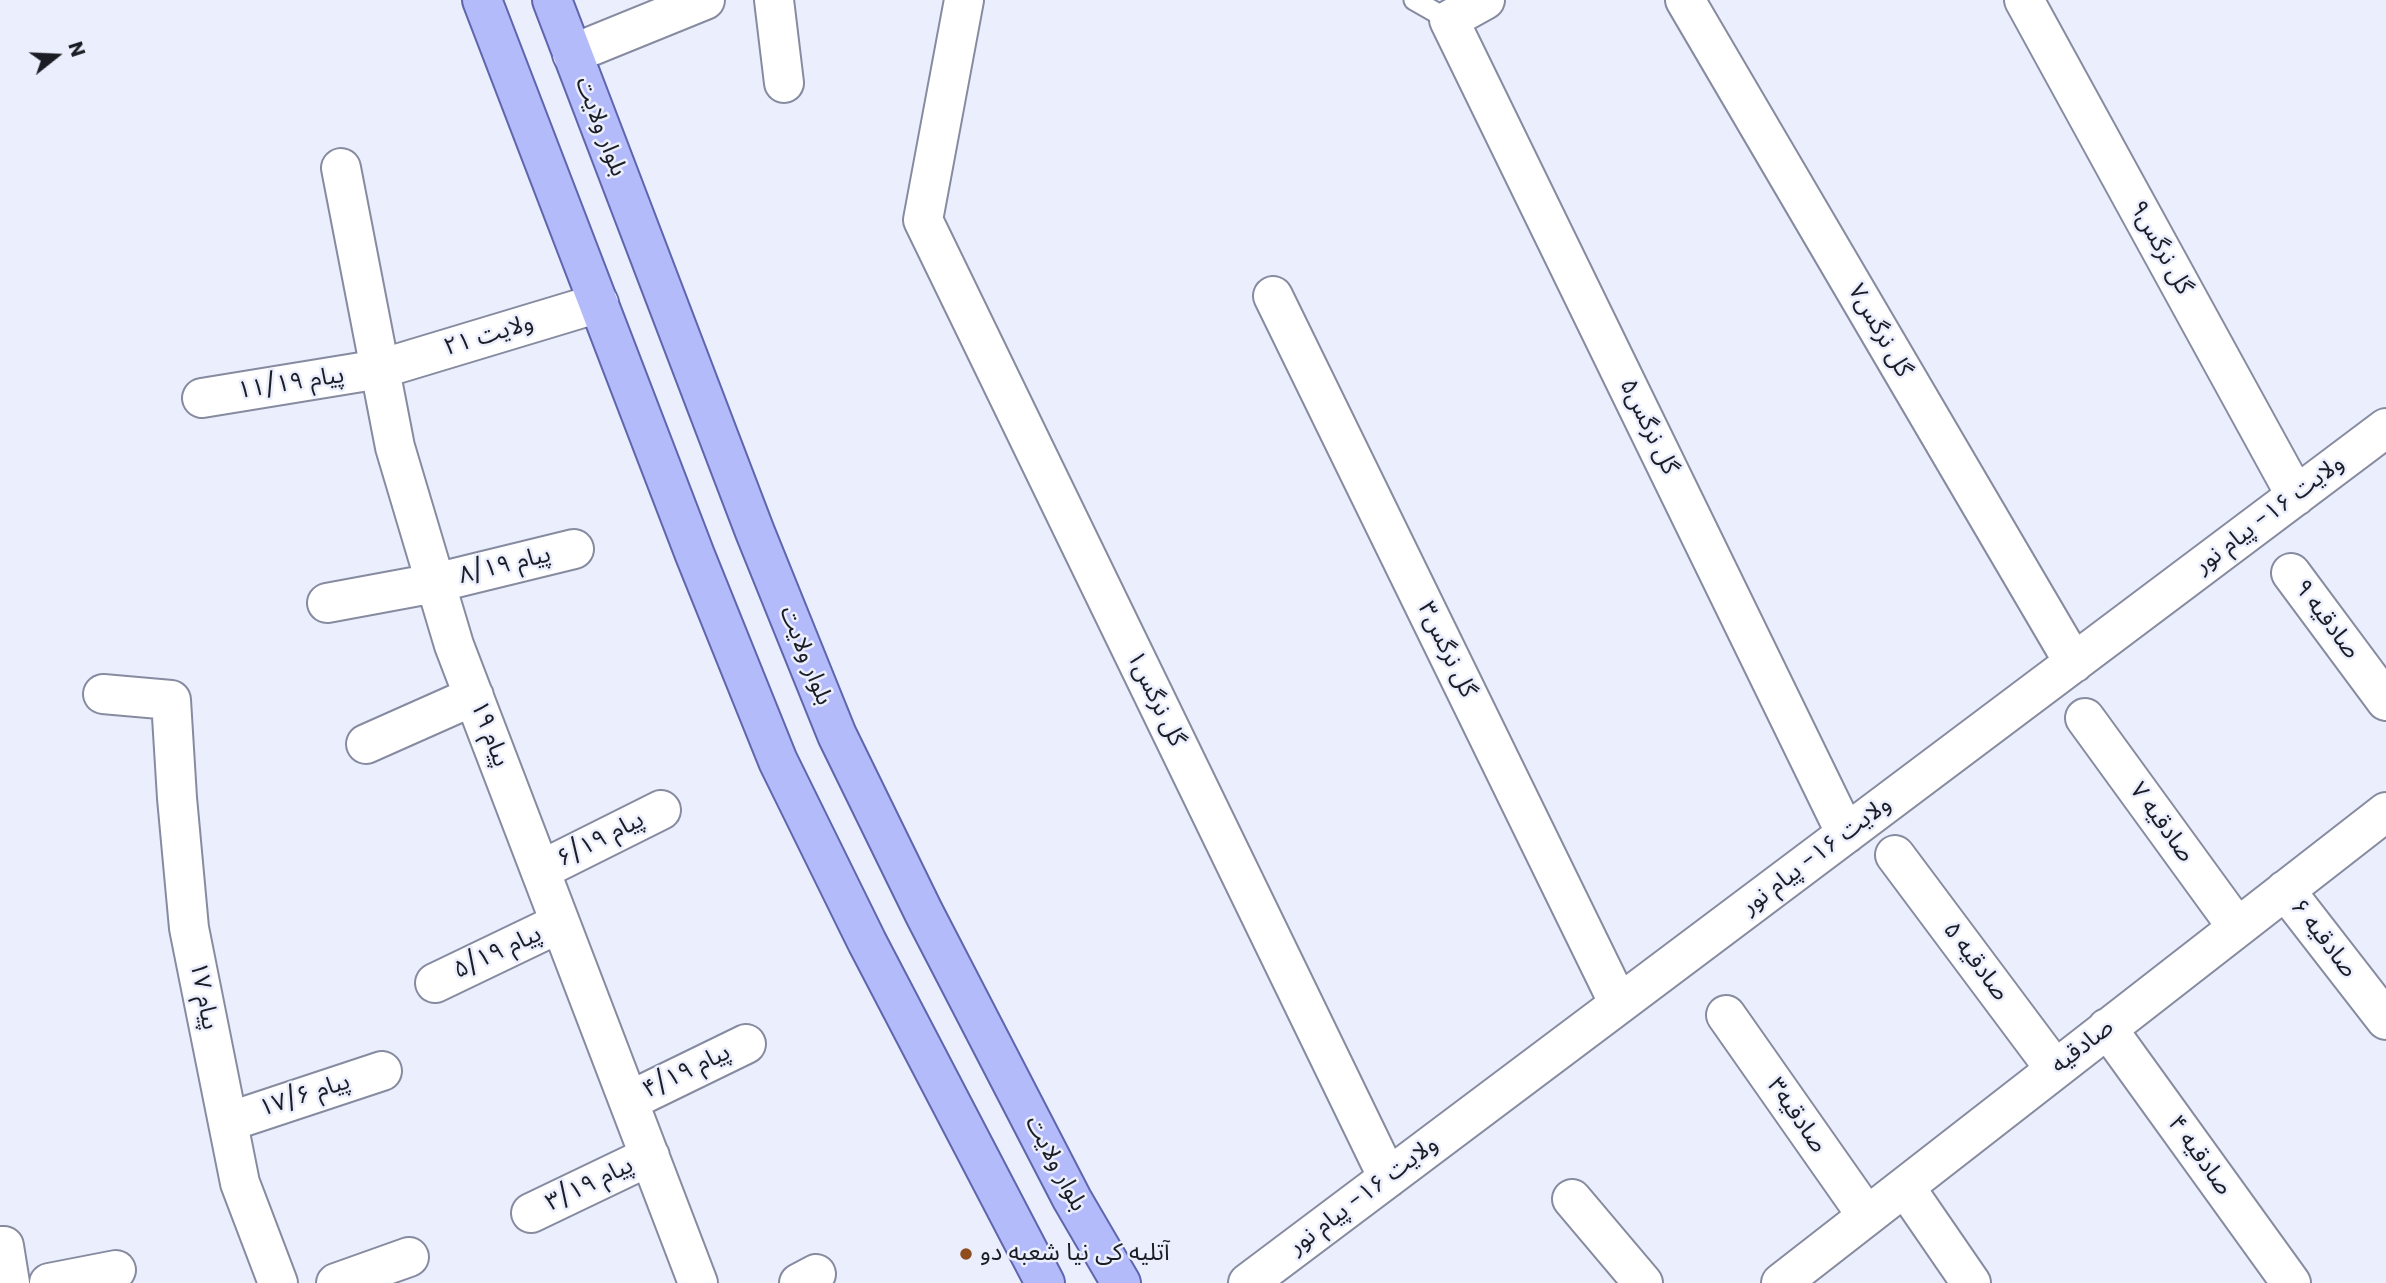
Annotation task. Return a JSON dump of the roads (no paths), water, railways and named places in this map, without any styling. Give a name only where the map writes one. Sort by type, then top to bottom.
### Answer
[{"type":"main road","points":[[482,0],[695,555],[778,761],[867,942],[1045,1283]]},
{"type":"main road","name":"بلوار ولایت","points":[[552,0],[750,519],[837,735],[924,913],[1066,1187],[1121,1283]]},
{"type":"street","points":[[572,54],[705,0]]},
{"type":"street","points":[[774,0],[784,83]]},
{"type":"street","name":"گل نرگس۱","points":[[964,0],[923,220],[1388,1178]]},
{"type":"street","points":[[1449,20],[1485,0]]},
{"type":"street","name":"گل نرگس۷","points":[[1685,0],[2074,663]]},
{"type":"street","name":"گل نرگس۹","points":[[2024,0],[2296,496]]},
{"type":"street","name":"گل نرگس۵","points":[[1449,20],[1846,834]]},
{"type":"street","name":"پیام ۱۹","points":[[341,168],[395,447],[454,645],[698,1283]]},
{"type":"street","name":"گل نرگس۳","points":[[1273,296],[1619,1004]]},
{"type":"street","name":"ولایت ۲۱","points":[[380,369],[599,303]]},
{"type":"street","name":"پیام ۱۱/۱۹","points":[[202,398],[380,369]]},
{"type":"street","name":"ولایت ۱۶- پیام نور","points":[[1248,1283],[2386,428]]},
{"type":"street","name":"پیام ۸/۱۹","points":[[327,603],[435,583],[574,549]]},
{"type":"street","name":"صادقیه ۹","points":[[2291,573],[2386,701]]},
{"type":"street","name":"پیام ۱۷","points":[[103,694],[171,700],[189,928],[240,1183],[278,1283]]},
{"type":"street","points":[[366,744],[474,696]]},
{"type":"street","name":"صادقیه ۷","points":[[2085,718],[2237,928]]},
{"type":"street","name":"پیام ۶/۱۹","points":[[541,870],[661,810]]},
{"type":"street","name":"صادقیه","points":[[1781,1283],[2386,812]]},
{"type":"street","name":"صادقیه ۵","points":[[1895,855],[2056,1069]]},
{"type":"street","name":"صادقیه ۶","points":[[2285,890],[2386,1020]]},
{"type":"street","name":"پیام ۵/۱۹","points":[[435,983],[560,923]]},
{"type":"street","name":"صادقیه۳","points":[[1726,1015],[1867,1216]]},
{"type":"street","name":"صادقیه ۴","points":[[2107,1028],[2291,1283]]},
{"type":"street","name":"پیام ۴/۱۹","points":[[629,1101],[746,1044]]},
{"type":"street","name":"پیام ۱۷/۶","points":[[228,1122],[382,1071]]},
{"type":"street","name":"پیام ۳/۱۹","points":[[531,1213],[650,1156]]},
{"type":"street","points":[[1905,1186],[1971,1283]]},
{"type":"street","points":[[1572,1199],[1643,1283]]},
{"type":"street","points":[[0,1246],[4,1246],[10,1283]]},
{"type":"street","points":[[335,1283],[409,1257]]},
{"type":"street","points":[[49,1283],[116,1270]]},
{"type":"lane","points":[[1414,0],[1449,20]]},
{"type":"place","name":"آتلیه کی نیا شعبه دو","points":[[966,1254]]}]
